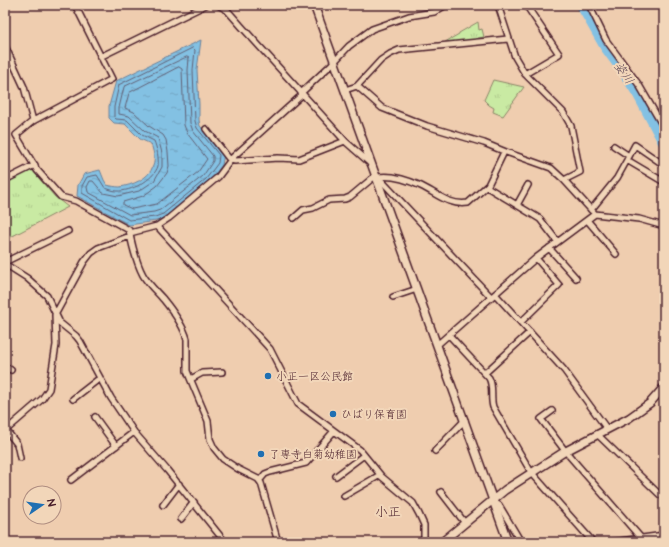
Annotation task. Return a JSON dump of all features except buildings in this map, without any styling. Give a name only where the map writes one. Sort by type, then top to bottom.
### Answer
[{"type":"street","points":[[74,5],[112,79],[33,121],[16,135],[37,170],[61,197],[76,201],[129,230],[142,274],[164,300],[183,327],[186,334],[188,371],[208,421],[210,439],[214,448],[223,459],[238,469],[260,480],[278,542]]},
{"type":"street","points":[[100,57],[206,5]]},
{"type":"street","points":[[218,5],[227,10],[345,141],[371,164]]},
{"type":"street","points":[[314,5],[508,542]]},
{"type":"street","points":[[20,458],[16,444],[5,431],[42,399],[49,389],[56,345],[55,315],[76,275],[91,253],[130,234],[157,226],[169,218],[218,177],[230,160],[302,94],[353,42],[372,29],[409,16],[434,12],[446,5]]},
{"type":"street","points":[[498,5],[515,58],[525,74],[563,112],[571,126],[580,172],[564,180]]},
{"type":"street","points":[[525,74],[559,54],[526,5]]},
{"type":"street","points":[[589,5],[606,40],[639,85],[664,128]]},
{"type":"street","points":[[345,90],[357,86],[381,60],[399,50],[508,39]]},
{"type":"street","points":[[5,46],[24,87],[33,121]]},
{"type":"street","points":[[357,86],[382,108],[427,126],[484,143],[504,152],[551,168],[593,212],[639,219],[664,226]]},
{"type":"street","points":[[206,129],[230,160],[234,161],[298,158],[345,141]]},
{"type":"street","points":[[437,345],[536,258],[587,220],[616,178],[635,145],[664,165]]},
{"type":"street","points":[[614,146],[628,158],[664,182]]},
{"type":"street","points":[[294,218],[303,210],[313,208],[329,200],[345,199],[350,197],[376,176],[385,176],[409,181],[442,198],[463,204],[468,203],[487,187],[504,152]]},
{"type":"street","points":[[5,180],[35,165]]},
{"type":"street","points":[[376,176],[493,296],[521,322],[564,370],[607,429]]},
{"type":"street","points":[[517,204],[528,185]]},
{"type":"street","points":[[487,187],[540,219],[557,241]]},
{"type":"street","points":[[587,220],[616,254]]},
{"type":"street","points":[[157,226],[270,349],[298,404],[352,444],[364,455],[380,475],[413,504],[424,525],[424,542]]},
{"type":"street","points":[[68,231],[5,263],[27,278],[47,296],[60,323],[80,341],[111,398],[134,432],[194,502],[225,542]]},
{"type":"street","points":[[549,248],[576,278]]},
{"type":"street","points":[[521,322],[559,284],[536,258]]},
{"type":"street","points":[[393,297],[417,289]]},
{"type":"street","points":[[485,373],[530,332]]},
{"type":"street","points":[[449,334],[492,382],[490,394],[493,407],[531,472],[593,542]]},
{"type":"street","points":[[5,366],[11,370]]},
{"type":"street","points":[[191,379],[206,372],[222,372]]},
{"type":"street","points":[[73,399],[100,378]]},
{"type":"street","points":[[442,542],[505,490],[531,472],[597,434],[629,418],[650,402],[664,387]]},
{"type":"street","points":[[552,411],[541,419],[566,452],[640,538]]},
{"type":"street","points":[[95,417],[116,446]]},
{"type":"street","points":[[435,451],[465,420]]},
{"type":"street","points":[[260,480],[265,474],[270,472],[306,463],[334,431]]},
{"type":"street","points":[[71,480],[134,432]]},
{"type":"street","points":[[597,434],[660,495]]},
{"type":"street","points":[[336,476],[364,455]]},
{"type":"street","points":[[344,496],[380,475]]},
{"type":"street","points":[[163,505],[179,484]]},
{"type":"street","points":[[441,492],[465,523]]},
{"type":"street","points":[[492,500],[499,504],[521,542]]},
{"type":"street","points":[[181,519],[194,502]]},
{"type":"street","points":[[613,542],[664,535]]},
{"type":"green space","points":[[478,22],[479,30],[482,29],[484,37],[478,38],[479,40],[445,44],[445,42]]},
{"type":"green space","points":[[493,80],[524,87],[503,116],[493,112],[494,108],[484,100]]},
{"type":"green space","points":[[31,169],[55,197],[68,207],[5,240],[5,182]]},
{"type":"water","points":[[201,40],[197,70],[200,126],[224,154],[222,165],[209,182],[164,218],[156,221],[129,225],[77,196],[78,185],[84,174],[100,170],[107,185],[120,187],[140,181],[151,171],[154,155],[151,144],[140,139],[125,124],[114,123],[109,118],[109,106],[116,81]]},
{"type":"waterway","name":"姿川","points":[[582,5],[606,47],[638,93],[664,142]]},
{"type":"place","name":"小正一区公民館","points":[[268,376]]},
{"type":"place","name":"ひばり保育園","points":[[333,414]]},
{"type":"place","name":"了専寺白菊幼稚園","points":[[261,454]]},
{"type":"district","name":"小正","points":[[388,511]]}]
